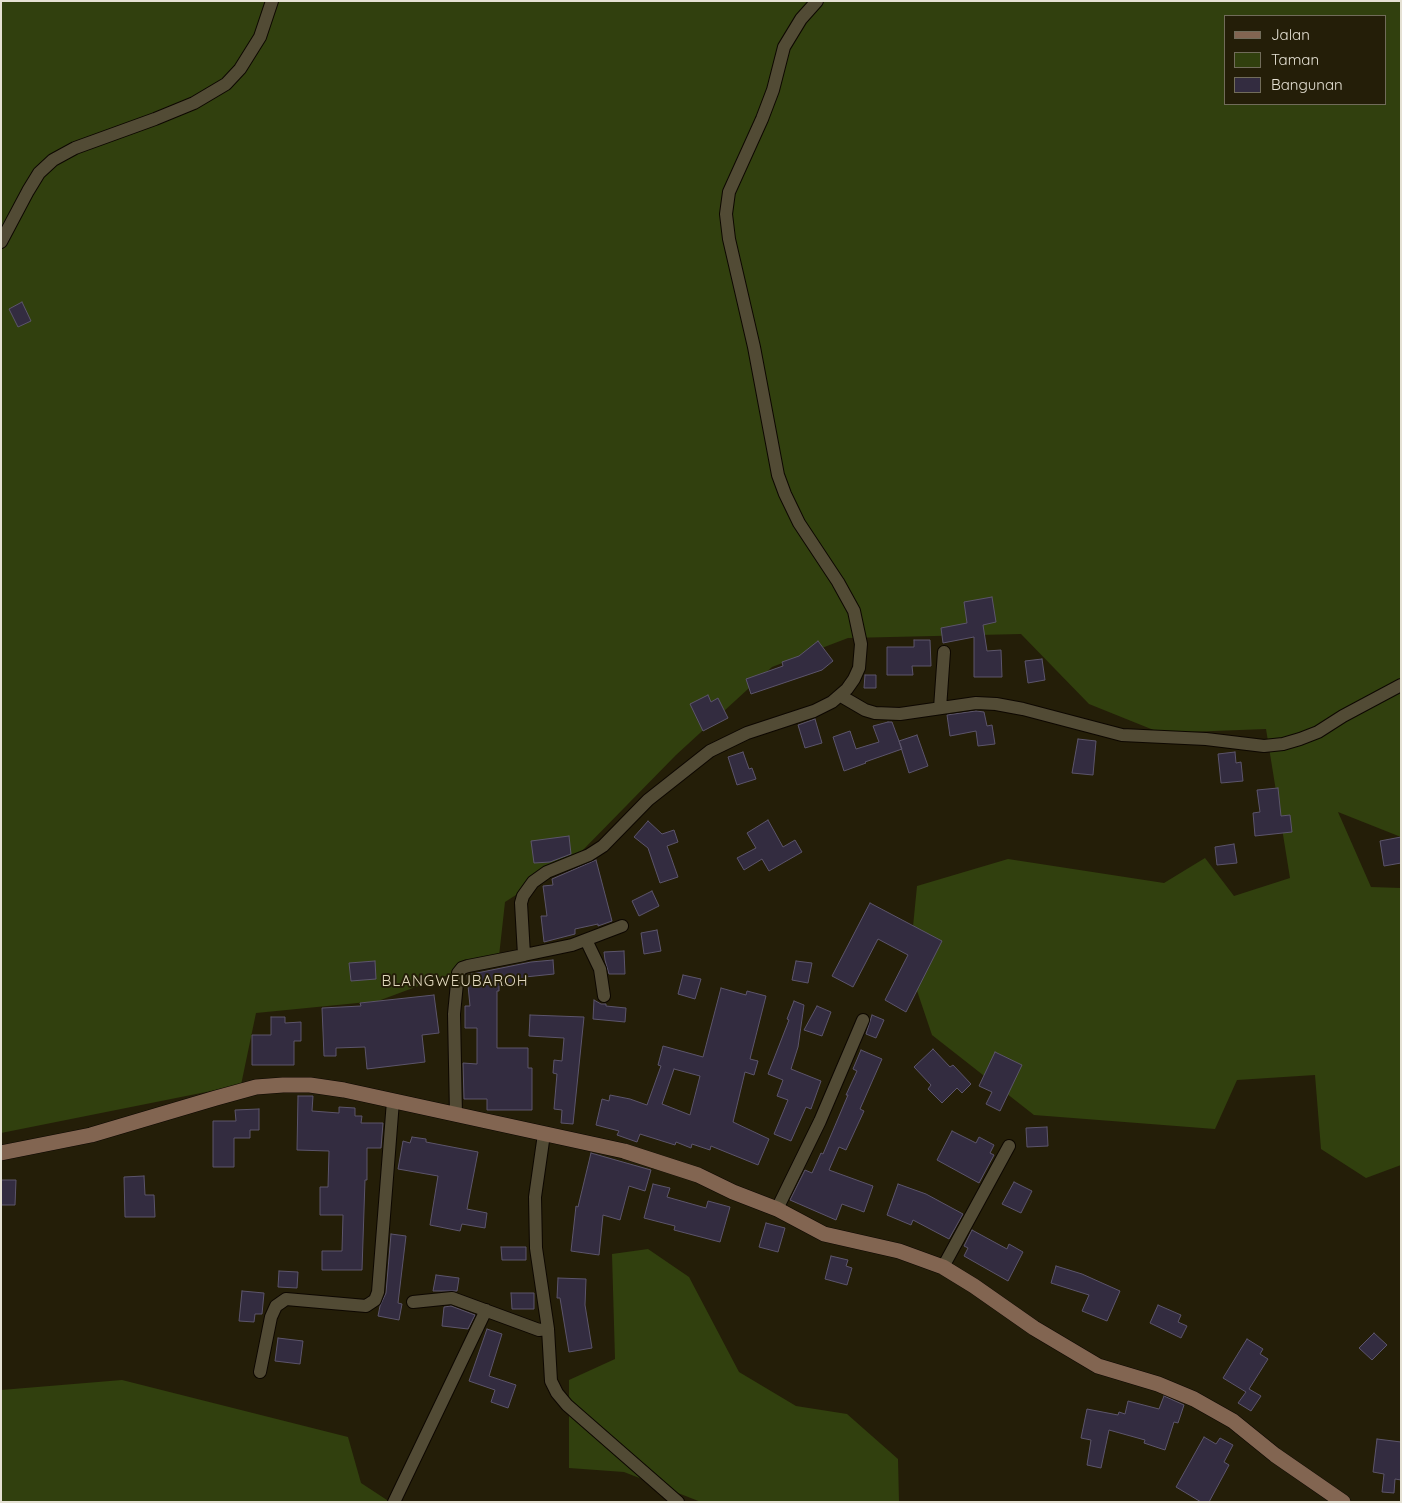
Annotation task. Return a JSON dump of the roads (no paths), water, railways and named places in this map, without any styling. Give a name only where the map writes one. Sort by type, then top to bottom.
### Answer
[{"type":"street","points":[[1,242],[39,173],[53,160],[75,148],[156,119],[194,103],[226,84],[240,69],[256,45],[272,1]]},
{"type":"street","points":[[524,955],[520,903],[533,882],[547,872],[589,856],[603,846],[648,800],[710,751],[747,733],[820,708],[841,696],[854,679],[860,662],[861,644],[857,622],[850,602],[799,523],[781,484],[774,459],[754,347],[729,239],[726,214],[729,192],[760,125],[773,90],[784,47],[801,19],[817,1]]},
{"type":"street","points":[[940,708],[944,652]]},
{"type":"street","points":[[841,696],[855,705],[875,713],[900,714],[976,703],[996,704],[1122,735],[1206,740],[1264,746],[1283,744],[1318,732],[1343,716],[1401,685]]},
{"type":"street","points":[[456,1115],[454,1014],[458,973],[462,968],[558,949],[622,926]]},
{"type":"street","points":[[586,940],[600,969],[604,996]]},
{"type":"street","points":[[777,1209],[820,1121],[863,1020]]},
{"type":"street","points":[[1,1153],[91,1135],[216,1098],[256,1088],[283,1084],[310,1085],[344,1090],[595,1144],[698,1175],[733,1192],[777,1209],[824,1234],[899,1250],[942,1267],[974,1286],[1034,1328],[1098,1366],[1158,1384],[1194,1398],[1233,1421],[1274,1455],[1343,1502]]},
{"type":"street","points":[[260,1372],[271,1318],[276,1306],[286,1299],[366,1306],[375,1300],[378,1292],[392,1101]]},
{"type":"street","points":[[544,1134],[535,1197],[536,1248],[548,1329],[551,1381],[557,1393],[567,1405],[678,1502]]},
{"type":"street","points":[[942,1267],[1009,1146]]},
{"type":"street","points":[[413,1302],[452,1298],[539,1330],[548,1329]]},
{"type":"street","points":[[394,1502],[486,1310]]},
{"type":"district","name":"BLANGWEUBAROH","points":[[455,981]]}]
